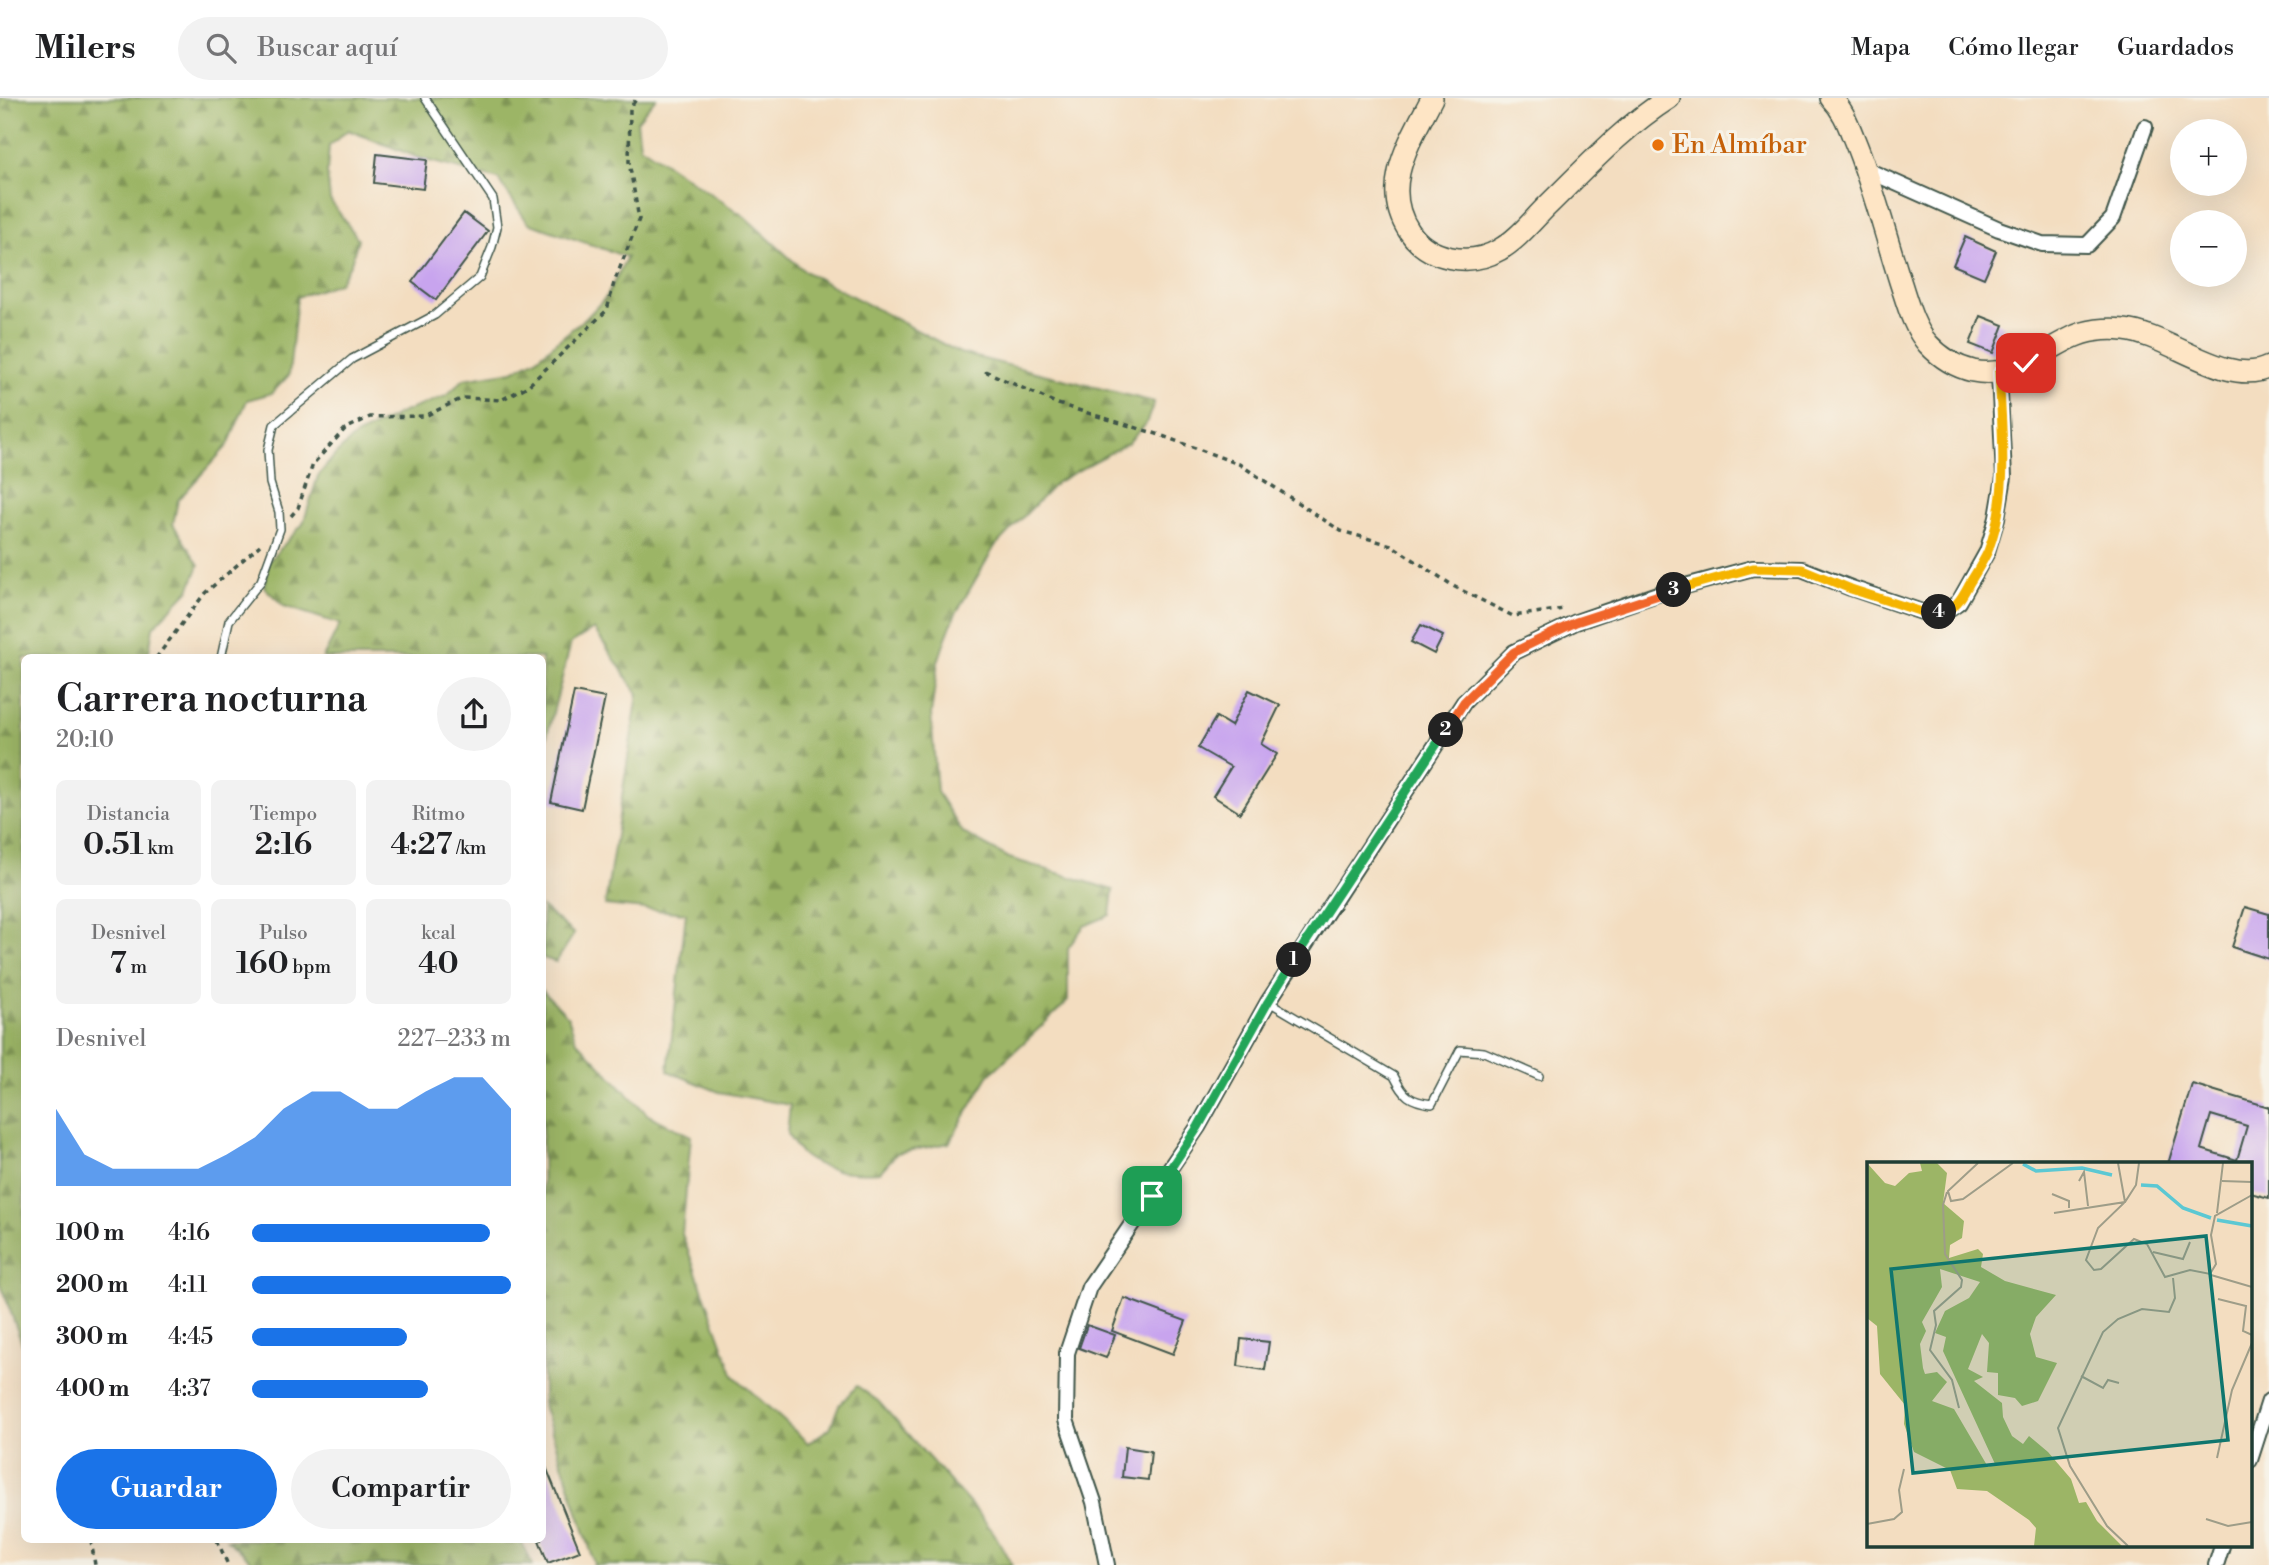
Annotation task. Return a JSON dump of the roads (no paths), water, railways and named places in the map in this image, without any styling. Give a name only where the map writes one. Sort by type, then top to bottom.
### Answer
[{"type":"main road","points":[[1432,98],[1402,160],[1396,179],[1396,200],[1402,219],[1418,241],[1433,251],[1456,259],[1483,257],[1509,244],[1615,139],[1660,101]]},
{"type":"main road","points":[[1831,98],[1841,107],[1867,170],[1913,319],[1927,343],[1946,360],[1973,371],[1999,373],[2026,363],[2073,336],[2100,330],[2124,330],[2151,336],[2235,372],[2267,370]]},
{"type":"street","points":[[1867,170],[1999,229],[2042,244],[2087,245],[2113,218],[2145,127]]},
{"type":"street","points":[[1107,1565],[1094,1502],[1066,1420],[1067,1353],[1089,1287],[1198,1127],[1268,1002],[1464,702],[1514,652],[1576,622],[1663,592],[1753,568],[1802,569],[1851,589],[1922,612],[1944,612],[1959,602],[1987,552],[1997,518],[2004,477],[1999,373]]},
{"type":"street","points":[[2252,1454],[2269,1401]]},
{"type":"street","points":[[2216,1565],[2221,1548]]},
{"type":"lane","points":[[222,654],[229,621],[261,581],[280,528],[279,512],[270,483],[268,450],[274,425],[352,359],[435,315],[480,277],[492,247],[497,227],[493,199],[425,98]]},
{"type":"lane","points":[[1268,1002],[1394,1076],[1403,1093],[1416,1102],[1432,1104],[1460,1050],[1484,1052],[1539,1076]]},
{"type":"place","name":"En Almíbar","points":[[1658,145]]}]
